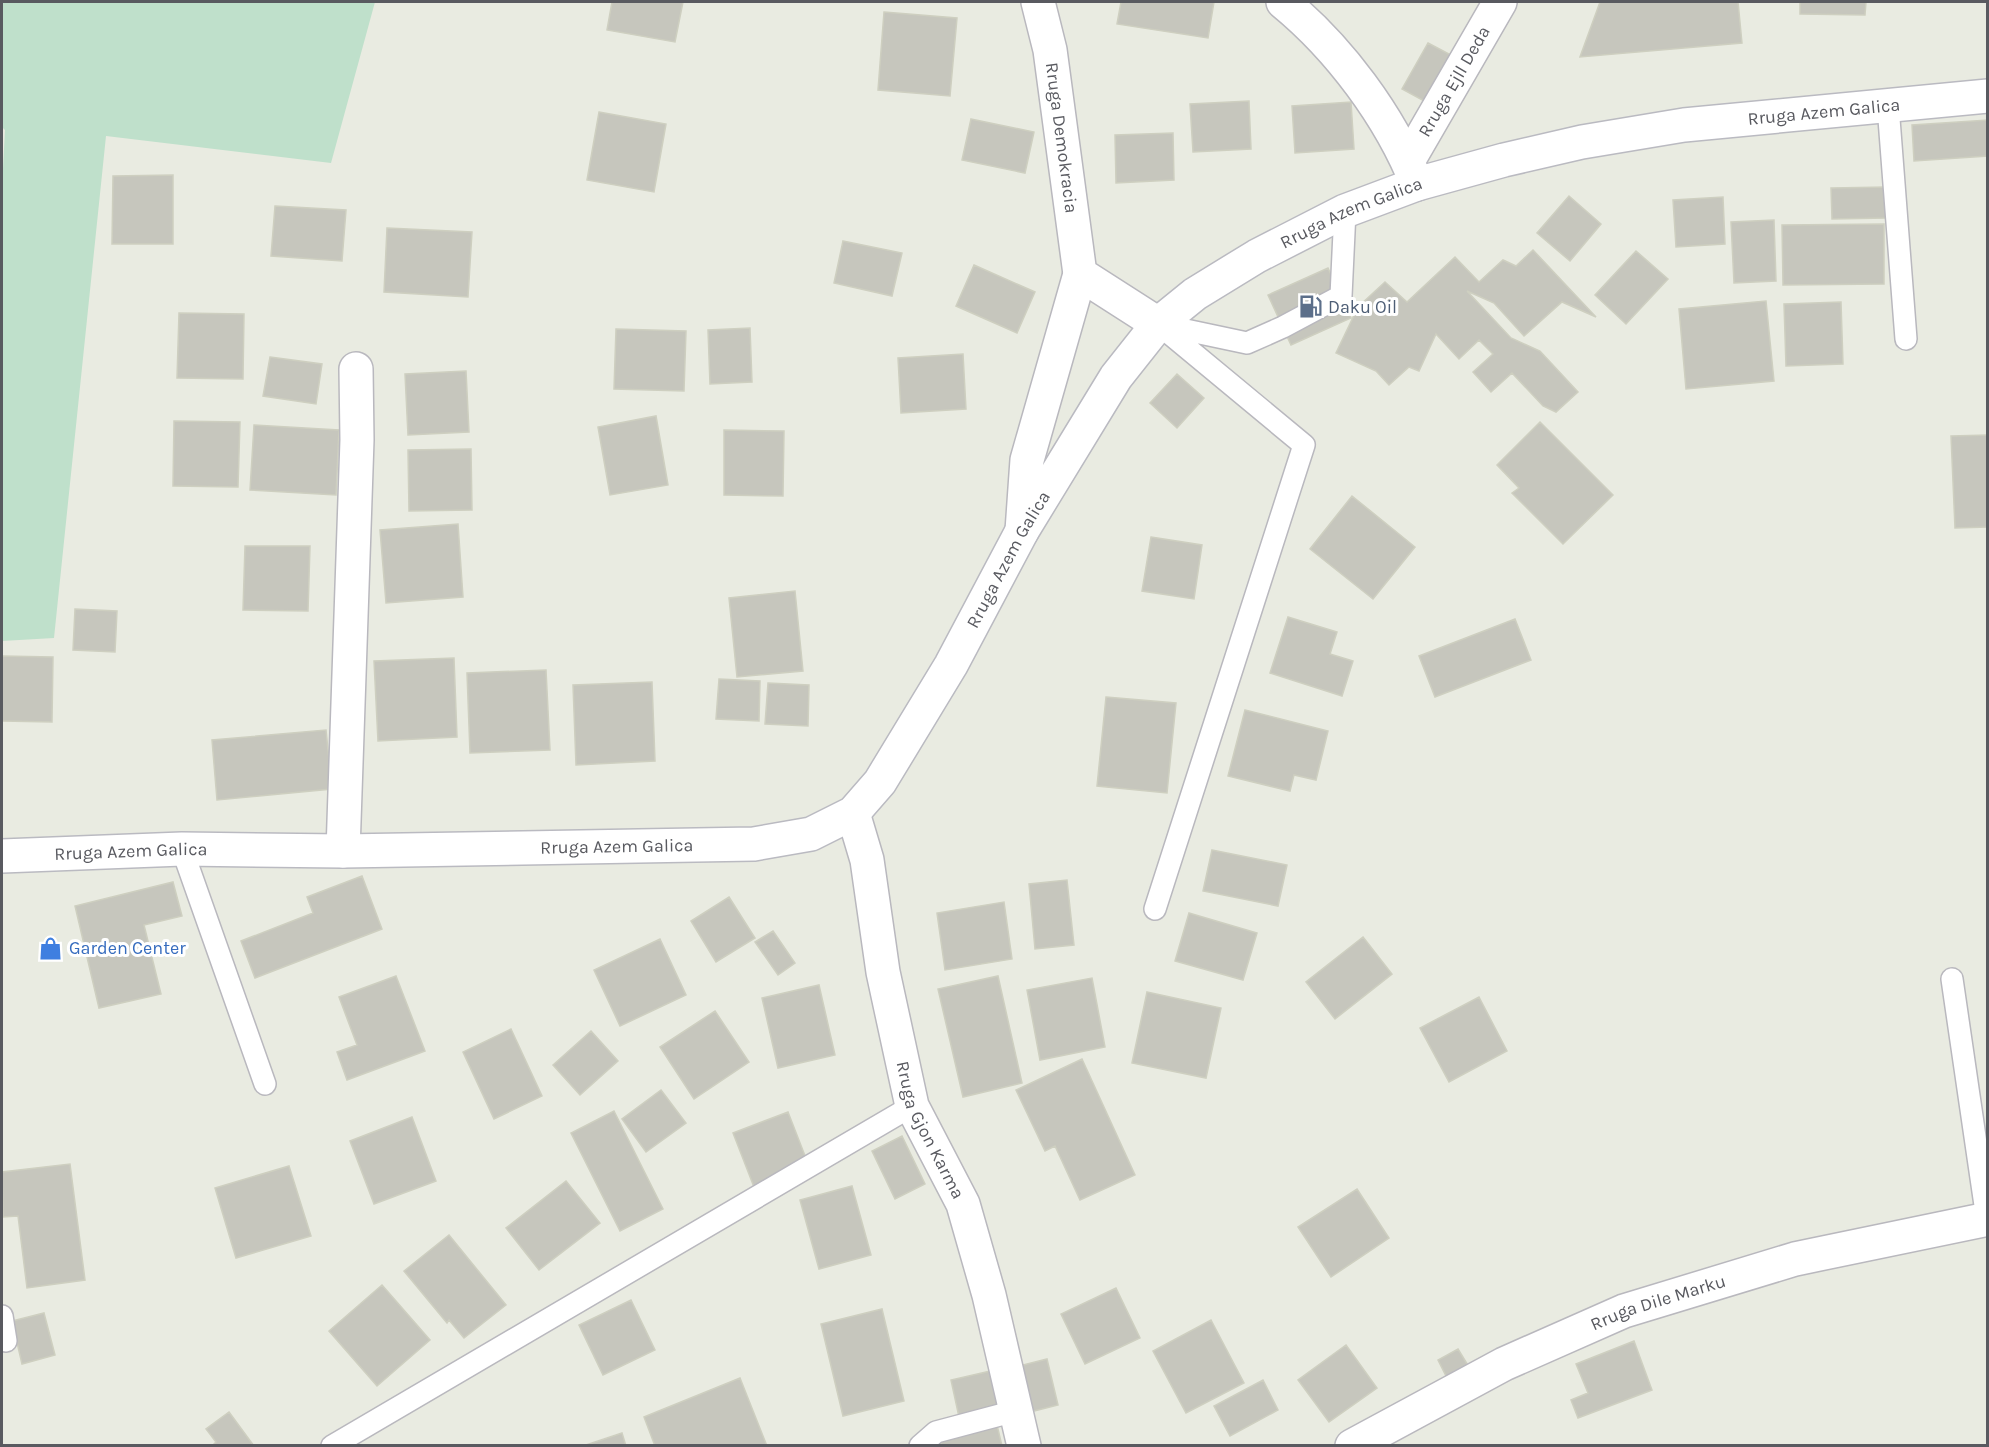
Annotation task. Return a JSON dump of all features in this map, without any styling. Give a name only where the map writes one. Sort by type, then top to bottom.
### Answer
[{"type":"street","name":"Rruga Demokracia","points":[[1022,531],[1027,460],[1080,274],[1050,50],[1038,2]]},
{"type":"street","points":[[1282,2],[1303,19],[1353,75],[1412,173]]},
{"type":"street","name":"Rruga Ejll Deda","points":[[1412,173],[1500,2]]},
{"type":"street","name":"Rruga Azem Galica","points":[[2,856],[182,849],[342,851],[754,844],[812,834],[853,813],[880,782],[946,675],[1022,531],[1116,377],[1158,324],[1195,294],[1239,267],[1345,212],[1412,173],[1684,125],[1988,96]]},
{"type":"street","points":[[1080,274],[1158,324]]},
{"type":"street","points":[[342,851],[357,440],[356,369]]},
{"type":"street","name":"Rruga Gjon Karma","points":[[853,813],[867,860],[883,972],[912,1107],[963,1204],[989,1295],[1024,1446]]},
{"type":"street","name":"Rruga Dile Marku","points":[[1352,1446],[1504,1364],[1624,1311],[1795,1259],[1987,1219]]},
{"type":"lane","points":[[1888,106],[1906,339]]},
{"type":"lane","points":[[1158,324],[1246,342],[1282,327],[1341,296],[1345,212]]},
{"type":"lane","points":[[1155,909],[1304,445],[1158,324]]},
{"type":"lane","points":[[182,849],[265,1084]]},
{"type":"lane","points":[[1952,979],[1987,1219]]},
{"type":"lane","points":[[332,1446],[912,1107]]},
{"type":"lane","points":[[2,1316],[6,1341]]},
{"type":"lane","points":[[920,1446],[936,1432],[1015,1411]]},
{"type":"green space","points":[[2,2],[375,2],[331,163],[106,136],[54,638],[2,641],[2,187],[5,130],[2,127]]},
{"type":"building","points":[[612,2],[683,2],[675,42],[607,30]]},
{"type":"building","points":[[1121,2],[1214,2],[1208,38],[1117,24]]},
{"type":"building","points":[[1600,2],[1738,2],[1742,43],[1580,57]]},
{"type":"building","points":[[1800,2],[1866,2],[1865,15],[1800,14]]},
{"type":"building","points":[[884,12],[957,18],[950,96],[878,90]]},
{"type":"building","points":[[1428,43],[1451,55],[1426,102],[1402,89]]},
{"type":"building","points":[[1249,101],[1251,149],[1193,152],[1190,104]]},
{"type":"building","points":[[1351,102],[1354,149],[1295,153],[1292,106]]},
{"type":"building","points":[[599,112],[666,124],[654,192],[587,180]]},
{"type":"building","points":[[971,119],[1034,132],[1025,173],[962,160]]},
{"type":"building","points":[[1988,120],[1988,156],[1914,161],[1912,125]]},
{"type":"building","points":[[1173,133],[1174,180],[1116,183],[1115,135]]},
{"type":"building","points":[[173,175],[173,244],[112,244],[113,176]]},
{"type":"building","points":[[1887,187],[1887,218],[1832,219],[1831,188]]},
{"type":"building","points":[[1569,196],[1601,224],[1570,261],[1537,233]]},
{"type":"building","points":[[1723,197],[1725,244],[1676,247],[1673,200]]},
{"type":"building","points":[[275,206],[346,210],[342,261],[271,256]]},
{"type":"building","points":[[1774,220],[1776,281],[1734,283],[1731,222]]},
{"type":"building","points":[[1884,224],[1884,284],[1783,285],[1782,225]]},
{"type":"building","points":[[387,228],[472,232],[468,297],[384,292]]},
{"type":"building","points":[[843,241],[902,253],[892,296],[834,283]]},
{"type":"building","points":[[1533,250],[1596,317],[1562,302],[1524,336],[1494,303],[1467,291],[1511,338],[1540,351],[1578,392],[1556,412],[1543,406],[1512,373],[1491,392],[1473,372],[1493,354],[1479,340],[1459,359],[1436,334],[1419,371],[1409,367],[1389,385],[1376,371],[1336,353],[1358,307],[1385,282],[1407,302],[1455,257],[1479,282],[1503,260],[1516,266]]},
{"type":"building","points":[[1636,251],[1668,279],[1626,324],[1595,295]]},
{"type":"building","points":[[974,265],[1035,292],[1017,333],[956,306]]},
{"type":"building","name":"Daku Oil","points":[[1328,268],[1351,318],[1291,345],[1268,295]]},
{"type":"building","points":[[1766,301],[1774,381],[1686,389],[1679,309]]},
{"type":"building","points":[[1841,302],[1843,364],[1786,366],[1784,304]]},
{"type":"building","points":[[179,313],[244,314],[243,379],[177,378]]},
{"type":"building","points":[[750,328],[752,382],[710,384],[708,330]]},
{"type":"building","points":[[616,329],[686,331],[684,391],[614,389]]},
{"type":"building","points":[[963,354],[966,409],[901,413],[898,358]]},
{"type":"building","points":[[270,357],[322,364],[316,404],[263,396]]},
{"type":"building","points":[[466,371],[469,432],[408,435],[405,374]]},
{"type":"building","points":[[1177,374],[1204,398],[1177,428],[1150,403]]},
{"type":"building","points":[[656,416],[668,485],[610,495],[598,427]]},
{"type":"building","points":[[174,421],[240,422],[238,487],[173,486]]},
{"type":"building","points":[[1540,422],[1613,495],[1563,544],[1512,493],[1519,488],[1497,465]]},
{"type":"building","points":[[254,425],[339,430],[336,495],[250,490]]},
{"type":"building","points":[[724,430],[784,431],[783,496],[724,495]]},
{"type":"building","points":[[1988,435],[1988,527],[1955,528],[1951,436]]},
{"type":"building","points":[[471,449],[472,510],[409,511],[408,450]]},
{"type":"building","points":[[1352,496],[1415,547],[1373,599],[1310,549]]},
{"type":"building","points":[[458,524],[463,597],[386,603],[380,530]]},
{"type":"building","points":[[1151,537],[1202,545],[1194,599],[1142,591]]},
{"type":"building","points":[[245,546],[310,546],[308,611],[243,610]]},
{"type":"building","points":[[795,591],[803,671],[737,677],[729,598]]},
{"type":"building","points":[[75,609],[117,611],[115,652],[73,650]]},
{"type":"building","points":[[1288,617],[1337,632],[1330,654],[1353,661],[1342,696],[1270,673]]},
{"type":"building","points":[[1515,619],[1531,660],[1435,697],[1419,656]]},
{"type":"building","points":[[2,656],[53,657],[52,722],[2,721]]},
{"type":"building","points":[[454,658],[457,737],[378,741],[374,661]]},
{"type":"building","points":[[546,670],[550,750],[470,753],[467,673]]},
{"type":"building","points":[[719,679],[760,681],[759,721],[716,719]]},
{"type":"building","points":[[652,682],[655,761],[576,765],[573,685]]},
{"type":"building","points":[[768,683],[809,685],[808,726],[765,724]]},
{"type":"building","points":[[1106,697],[1176,703],[1167,793],[1097,786]]},
{"type":"building","points":[[1245,710],[1328,731],[1316,780],[1294,775],[1290,791],[1228,776]]},
{"type":"building","points":[[326,730],[332,789],[217,800],[212,740]]},
{"type":"building","points":[[1212,850],[1287,865],[1278,906],[1203,891]]},
{"type":"building","points":[[362,876],[382,929],[255,978],[241,941],[313,913],[307,897]]},
{"type":"building","points":[[1067,880],[1074,945],[1035,949],[1029,884]]},
{"type":"building","points":[[173,882],[182,916],[144,925],[161,994],[99,1008],[75,906]]},
{"type":"building","points":[[729,897],[755,938],[716,962],[691,921]]},
{"type":"building","points":[[1004,902],[1012,959],[945,970],[937,913]]},
{"type":"building","points":[[1189,913],[1257,933],[1243,980],[1175,961]]},
{"type":"building","points":[[773,931],[795,963],[778,975],[755,942]]},
{"type":"building","points":[[1363,937],[1392,974],[1335,1019],[1306,982]]},
{"type":"building","points":[[660,939],[686,995],[620,1026],[594,970]]},
{"type":"building","points":[[396,976],[425,1051],[347,1080],[337,1052],[357,1045],[339,997]]},
{"type":"building","points":[[998,976],[1022,1083],[963,1097],[938,989]]},
{"type":"building","points":[[1092,978],[1105,1047],[1040,1060],[1027,990]]},
{"type":"building","points":[[819,985],[835,1055],[778,1068],[762,998]]},
{"type":"building","points":[[1147,992],[1221,1008],[1206,1078],[1132,1063]]},
{"type":"building","points":[[1479,997],[1507,1051],[1449,1082],[1420,1028]]},
{"type":"building","points":[[715,1011],[749,1062],[694,1099],[660,1047]]},
{"type":"building","points":[[511,1029],[542,1096],[494,1119],[463,1052]]},
{"type":"building","points":[[591,1031],[618,1061],[580,1095],[553,1065]]},
{"type":"building","points":[[1082,1059],[1135,1175],[1080,1200],[1055,1146],[1045,1151],[1016,1090]]},
{"type":"building","points":[[661,1090],[686,1123],[646,1152],[622,1119]]},
{"type":"building","points":[[614,1111],[663,1209],[620,1231],[571,1133]]},
{"type":"building","points":[[788,1112],[809,1166],[754,1187],[733,1133]]},
{"type":"building","points":[[412,1117],[436,1181],[374,1204],[350,1141]]},
{"type":"building","points":[[902,1136],[925,1184],[895,1199],[872,1151]]},
{"type":"building","points":[[70,1164],[85,1280],[27,1288],[18,1216],[3,1217],[2,1172]]},
{"type":"building","points":[[289,1166],[311,1236],[236,1258],[215,1188]]},
{"type":"building","points":[[566,1181],[600,1223],[539,1270],[506,1228]]},
{"type":"building","points":[[852,1186],[871,1255],[819,1269],[800,1200]]},
{"type":"building","points":[[1357,1189],[1389,1238],[1331,1277],[1298,1227]]},
{"type":"building","points":[[449,1235],[506,1305],[464,1338],[449,1320],[447,1323],[404,1271]]},
{"type":"building","points":[[382,1285],[430,1340],[377,1386],[329,1331]]},
{"type":"building","points":[[1116,1288],[1140,1338],[1085,1364],[1061,1314]]},
{"type":"building","points":[[631,1300],[655,1350],[603,1375],[579,1325]]},
{"type":"building","points":[[882,1309],[904,1401],[843,1416],[821,1324]]},
{"type":"building","points":[[44,1313],[55,1355],[22,1364],[12,1321]]},
{"type":"building","points":[[1211,1320],[1244,1383],[1186,1413],[1153,1351]]},
{"type":"building","points":[[1634,1341],[1652,1390],[1578,1418],[1571,1400],[1588,1393],[1576,1364]]},
{"type":"building","points":[[1346,1345],[1377,1388],[1329,1422],[1298,1380]]},
{"type":"building","points":[[1458,1349],[1469,1367],[1447,1378],[1438,1360]]},
{"type":"building","points":[[1047,1359],[1058,1405],[1030,1412],[1019,1366]]},
{"type":"building","points":[[995,1370],[1003,1407],[959,1417],[951,1380]]},
{"type":"building","points":[[740,1378],[767,1446],[655,1446],[644,1417]]},
{"type":"building","points":[[1263,1380],[1278,1410],[1230,1436],[1214,1406]]},
{"type":"building","points":[[229,1412],[254,1446],[212,1446],[216,1442],[206,1429]]},
{"type":"building","points":[[997,1425],[1002,1446],[942,1446],[940,1439]]},
{"type":"building","points":[[622,1433],[626,1446],[583,1446]]},
{"type":"place","name":"Daku Oil","points":[[1310,307]]},
{"type":"place","name":"Garden Center","points":[[51,948]]}]
